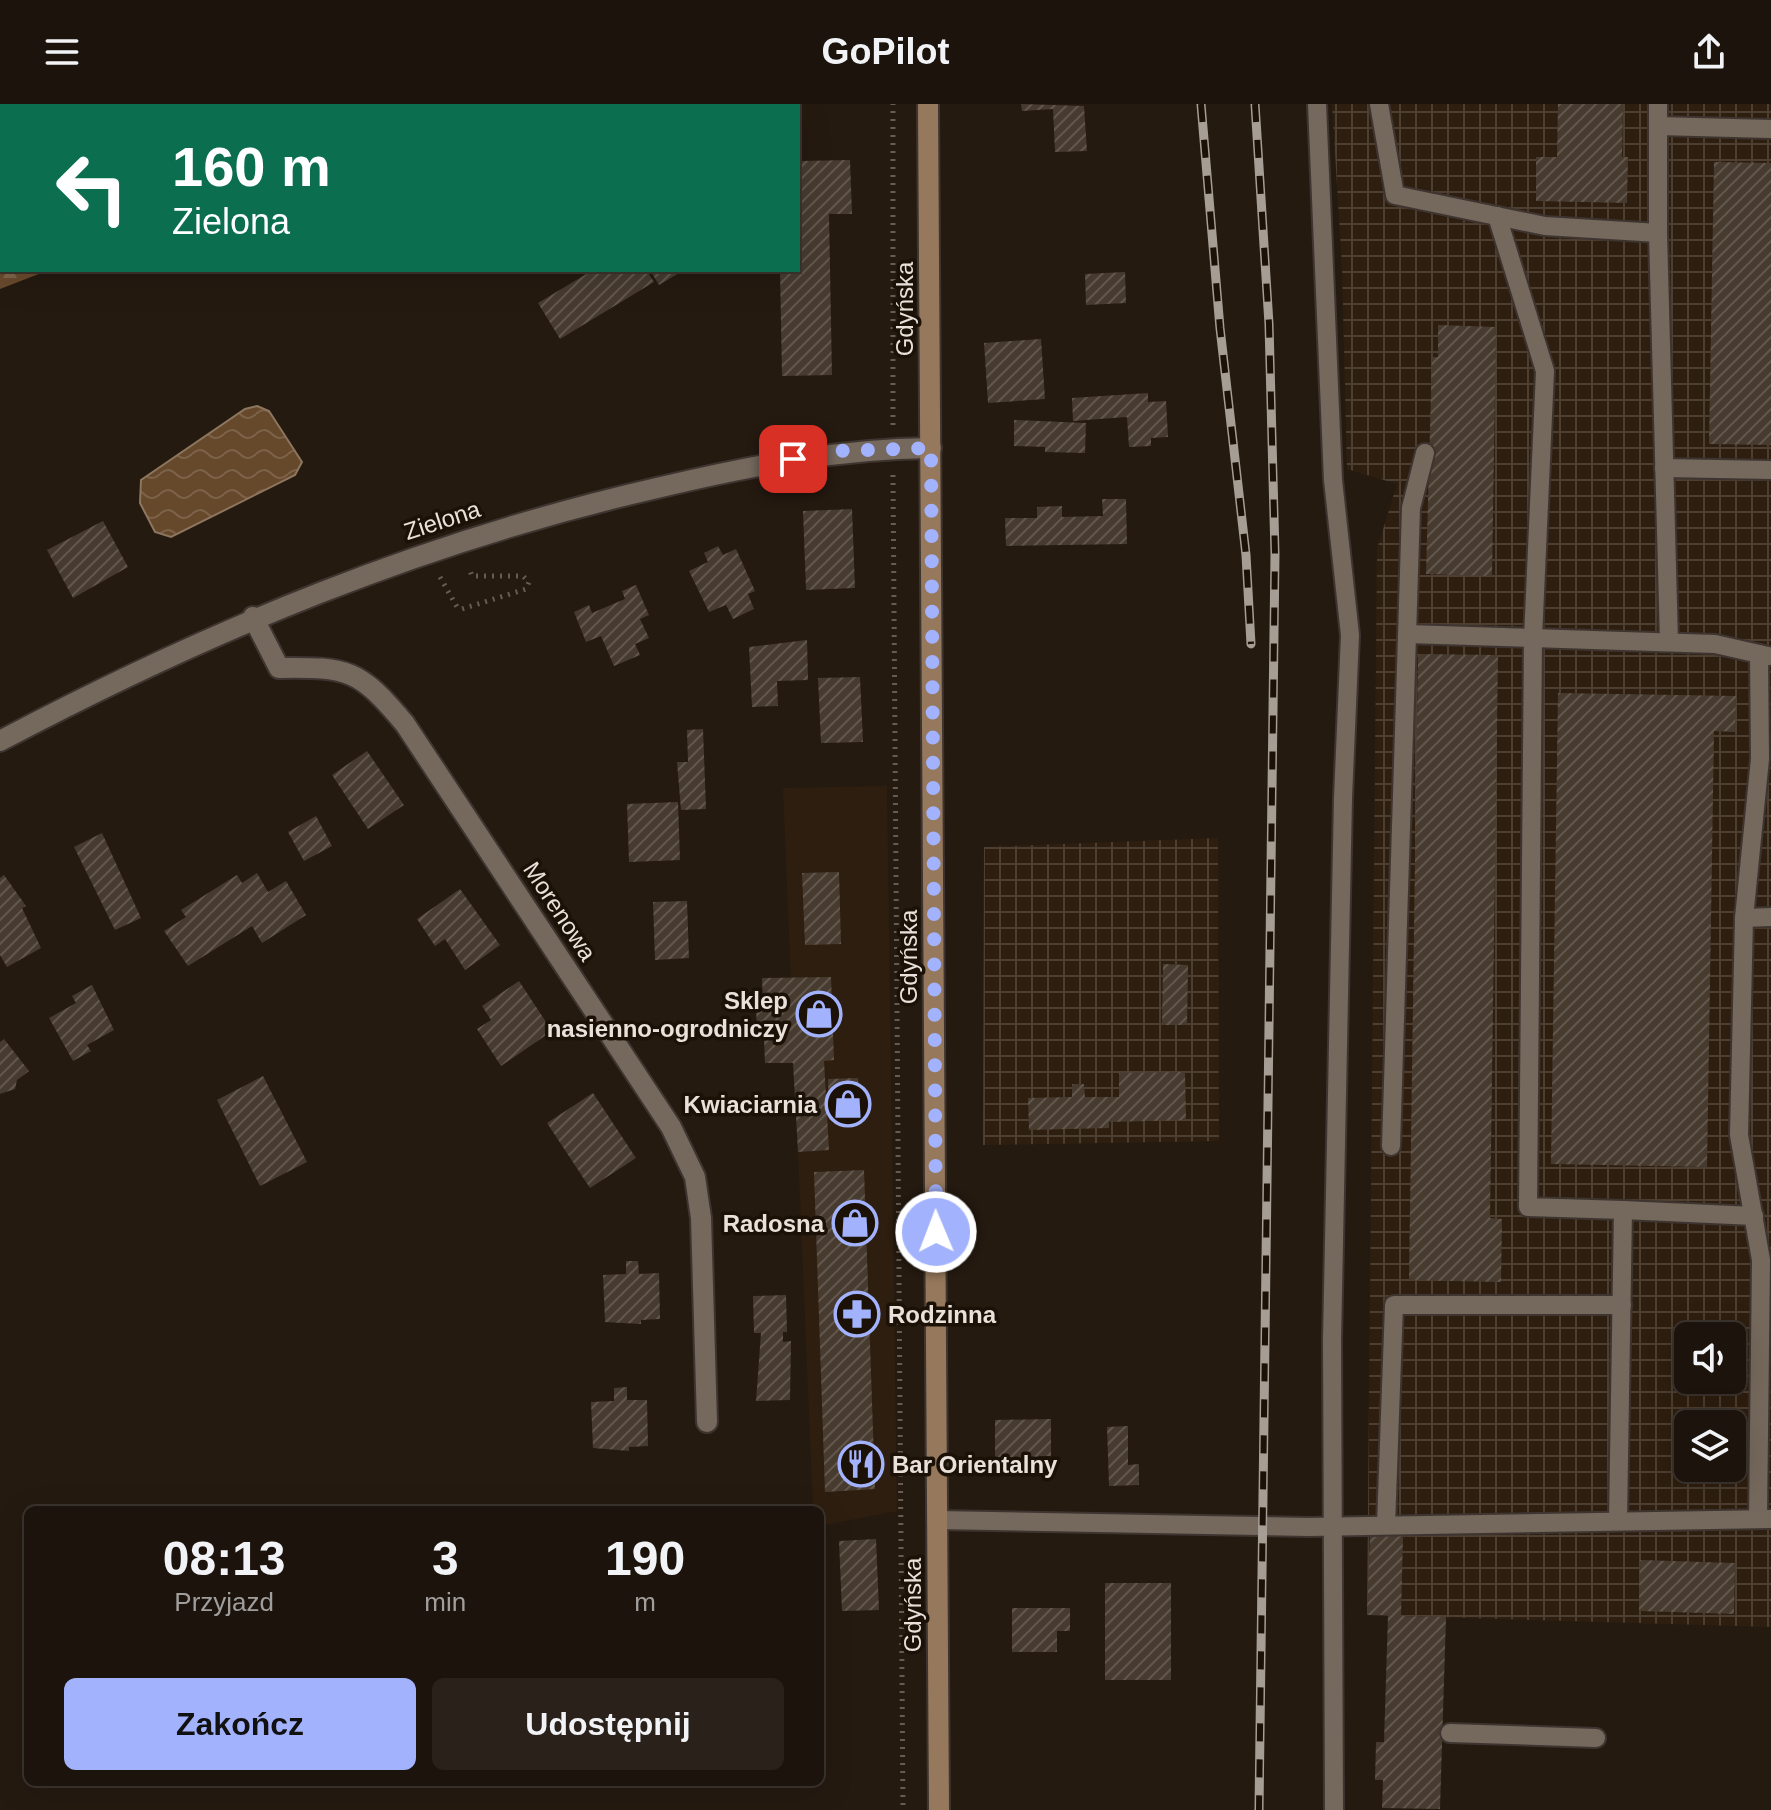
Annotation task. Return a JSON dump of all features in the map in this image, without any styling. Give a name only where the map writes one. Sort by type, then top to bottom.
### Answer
[{"type":"main road","name":"Gdyńska","points":[[928,104],[939,1810]]},
{"type":"street","name":"Zielona","points":[[0,741],[116,680],[253,617],[430,550],[570,509],[771,463],[837,451],[931,448]]},
{"type":"street","name":"Morenowa","points":[[253,617],[279,668],[332,667],[357,676],[374,687],[405,724],[671,1127],[695,1177],[701,1218],[707,1422]]},
{"type":"lane","points":[[1317,104],[1333,480],[1350,635],[1343,798],[1333,1325],[1334,1810]]},
{"type":"lane","points":[[1379,104],[1395,195],[1545,226],[1658,233]]},
{"type":"lane","points":[[1658,104],[1658,233],[1669,642]]},
{"type":"lane","points":[[1658,126],[1771,129]]},
{"type":"lane","points":[[1497,216],[1545,371],[1533,638],[1528,1207],[1754,1216]]},
{"type":"lane","points":[[1391,1146],[1411,508],[1425,453]]},
{"type":"lane","points":[[1664,468],[1771,470]]},
{"type":"lane","points":[[938,1520],[1333,1527],[1764,1518],[1761,1260],[1739,1135],[1744,918],[1760,759],[1765,656],[1715,644],[1408,634]]},
{"type":"lane","points":[[1744,918],[1771,917]]},
{"type":"lane","points":[[1618,1521],[1623,1210]]},
{"type":"lane","points":[[1386,1525],[1394,1305],[1622,1305]]},
{"type":"lane","points":[[1450,1733],[1596,1738]]},
{"type":"path","points":[[893,104],[903,1810]]},
{"type":"path","points":[[440,577],[457,607],[462,609],[526,589],[529,582],[523,576],[472,576],[469,568]]},
{"type":"shaded area","points":[[1332,104],[1771,104],[1771,1627],[1367,1615],[1377,549],[1397,484],[1347,469],[1342,267]]},
{"type":"shaded area","points":[[887,786],[897,1511],[824,1525],[824,1506],[813,1506],[783,788]]},
{"type":"shaded area","points":[[1218,838],[1219,1141],[983,1145],[984,847]]},
{"type":"green space","points":[[0,272],[44,272],[0,289]]},
{"type":"water","points":[[257,406],[269,411],[302,462],[295,475],[171,537],[155,532],[140,503],[141,480],[245,409]]},
{"type":"building","points":[[1021,104],[1084,106],[1087,151],[1055,152],[1053,109],[1022,111]]},
{"type":"building","points":[[1558,104],[1623,104],[1622,157],[1628,157],[1627,203],[1536,201],[1536,157],[1557,157]]},
{"type":"building","points":[[850,160],[852,214],[829,214],[832,375],[782,376],[780,272],[800,272],[800,161]]},
{"type":"building","points":[[1714,162],[1771,163],[1771,445],[1709,444]]},
{"type":"building","points":[[590,272],[647,272],[654,282],[560,339],[538,303]]},
{"type":"building","points":[[651,272],[681,272],[659,285]]},
{"type":"building","points":[[1125,272],[1126,303],[1086,305],[1085,274]]},
{"type":"building","points":[[1438,325],[1496,327],[1492,576],[1426,574],[1432,357],[1438,357]]},
{"type":"building","points":[[1041,339],[1045,399],[988,403],[984,343]]},
{"type":"building","points":[[1148,393],[1148,402],[1166,401],[1168,437],[1151,438],[1151,446],[1129,447],[1127,417],[1073,421],[1072,398]]},
{"type":"building","points":[[1014,420],[1086,423],[1085,453],[1045,452],[1045,447],[1014,446]]},
{"type":"building","points":[[1102,499],[1126,499],[1127,544],[1006,546],[1005,518],[1037,518],[1037,507],[1062,506],[1062,517],[1103,516]]},
{"type":"building","points":[[852,509],[855,588],[806,590],[803,511]]},
{"type":"building","points":[[103,521],[128,567],[73,598],[47,550]]},
{"type":"building","points":[[718,546],[723,555],[736,549],[755,591],[748,594],[754,609],[733,619],[726,605],[709,612],[689,571],[708,562],[704,553]]},
{"type":"building","points":[[636,585],[649,615],[640,619],[649,638],[635,644],[640,655],[614,666],[601,636],[586,642],[574,612],[589,605],[592,613],[625,599],[622,591]]},
{"type":"building","points":[[807,640],[808,680],[777,681],[778,706],[752,707],[749,647]]},
{"type":"building","points":[[1418,654],[1498,655],[1490,1218],[1502,1219],[1501,1282],[1409,1280]]},
{"type":"building","points":[[860,677],[863,742],[821,743],[818,678]]},
{"type":"building","points":[[1558,693],[1736,696],[1735,732],[1714,731],[1707,1167],[1551,1164]]},
{"type":"building","points":[[703,729],[706,809],[681,810],[677,762],[688,762],[687,730]]},
{"type":"building","points":[[367,751],[404,805],[368,829],[332,775]]},
{"type":"building","points":[[678,802],[680,860],[629,862],[627,804]]},
{"type":"building","points":[[316,816],[332,846],[304,861],[288,832]]},
{"type":"building","points":[[102,833],[141,918],[115,930],[74,847]]},
{"type":"building","points":[[839,872],[841,944],[805,945],[802,873]]},
{"type":"building","points":[[257,873],[268,892],[286,881],[306,915],[262,943],[252,926],[188,966],[164,931],[186,917],[181,910],[237,875],[242,883]]},
{"type":"building","points":[[4,875],[26,906],[22,908],[41,948],[7,967],[0,955],[0,878]]},
{"type":"building","points":[[460,889],[500,945],[465,970],[445,939],[435,946],[417,919]]},
{"type":"building","points":[[687,901],[689,958],[655,960],[653,902]]},
{"type":"building","points":[[1163,964],[1188,965],[1187,1025],[1162,1025]]},
{"type":"building","points":[[831,977],[834,1060],[824,1061],[829,1150],[798,1152],[793,1063],[765,1063],[764,1039],[757,1040],[756,1004],[763,1004],[762,978]]},
{"type":"building","points":[[519,981],[552,1031],[501,1066],[477,1029],[491,1020],[482,1006]]},
{"type":"building","points":[[92,985],[114,1030],[87,1045],[91,1051],[73,1061],[49,1018],[76,1003],[72,996]]},
{"type":"building","points":[[4,1039],[29,1071],[17,1080],[15,1089],[0,1094],[0,1042]]},
{"type":"building","points":[[1185,1072],[1186,1120],[1109,1122],[1109,1128],[1029,1130],[1028,1098],[1072,1097],[1072,1084],[1084,1084],[1085,1097],[1119,1097],[1119,1073]]},
{"type":"building","points":[[263,1076],[307,1162],[260,1186],[217,1100]]},
{"type":"building","points":[[858,1078],[859,1119],[829,1120],[828,1079]]},
{"type":"building","points":[[593,1093],[636,1158],[590,1188],[547,1123]]},
{"type":"building","points":[[864,1170],[875,1489],[825,1492],[814,1172]]},
{"type":"building","points":[[626,1261],[638,1261],[639,1274],[659,1273],[660,1319],[641,1320],[641,1324],[605,1322],[603,1275],[626,1274]]},
{"type":"building","points":[[786,1295],[787,1332],[783,1332],[783,1342],[791,1341],[790,1400],[756,1401],[761,1333],[754,1333],[753,1296]]},
{"type":"building","points":[[627,1387],[627,1400],[647,1400],[648,1446],[629,1447],[629,1451],[593,1448],[591,1402],[614,1401],[614,1388]]},
{"type":"building","points":[[1051,1419],[1051,1456],[1039,1456],[1039,1473],[995,1473],[995,1420]]},
{"type":"building","points":[[1128,1426],[1128,1465],[1139,1464],[1139,1485],[1109,1486],[1107,1427]]},
{"type":"building","points":[[1370,1535],[1403,1536],[1401,1616],[1446,1617],[1440,1809],[1382,1808],[1383,1780],[1375,1780],[1376,1742],[1384,1742],[1388,1615],[1367,1615]]},
{"type":"building","points":[[876,1539],[879,1610],[842,1611],[839,1541]]},
{"type":"building","points":[[1640,1560],[1735,1563],[1734,1614],[1639,1611]]},
{"type":"building","points":[[1105,1583],[1171,1583],[1171,1680],[1105,1680]]},
{"type":"building","points":[[1012,1608],[1070,1608],[1070,1631],[1057,1631],[1057,1652],[1012,1652]]},
{"type":"railway","points":[[1201,104],[1220,328],[1246,555],[1251,644]]},
{"type":"railway","points":[[1255,104],[1269,324],[1275,554],[1259,1810]]},
{"type":"place","name":"Sklep nasienno-ogrodniczy","points":[[819,1014]]},
{"type":"place","name":"Kwiaciarnia","points":[[848,1104]]},
{"type":"place","name":"Radosna","points":[[855,1223]]},
{"type":"place","name":"Rodzinna","points":[[857,1314]]},
{"type":"place","name":"Bar Orientalny","points":[[861,1464]]},
{"type":"route","points":[[793,459],[837,451],[931,448],[936,1232]]}]
